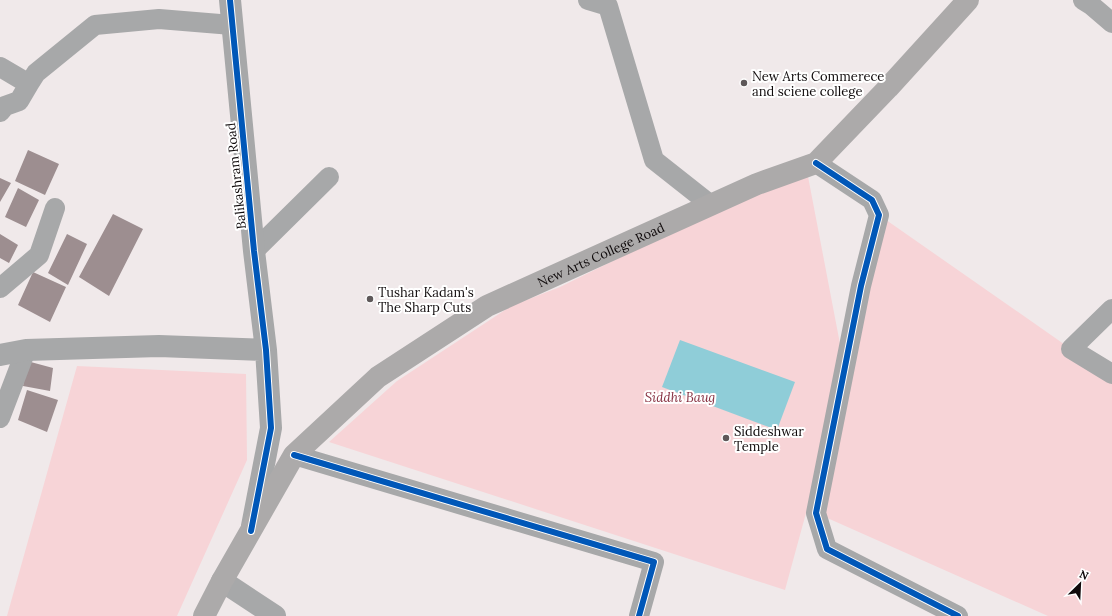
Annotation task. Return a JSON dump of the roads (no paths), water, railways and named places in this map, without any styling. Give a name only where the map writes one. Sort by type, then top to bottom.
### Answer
[{"type":"main road","name":"New Arts College Road","points":[[204,616],[222,581],[294,455],[378,377],[487,306],[757,184],[816,163],[888,88],[968,0]]},
{"type":"street","name":"Balikashram Road","points":[[230,0],[254,251],[266,350],[272,428],[251,531]]},
{"type":"street","points":[[588,0],[608,6],[654,160],[711,205]]},
{"type":"street","points":[[1090,2],[1112,23]]},
{"type":"street","points":[[0,112],[5,106],[19,102],[36,73],[95,24],[159,20],[232,25]]},
{"type":"street","points":[[0,67],[29,84]]},
{"type":"street","points":[[816,163],[872,200],[879,215],[861,286],[816,513],[827,549],[958,616]]},
{"type":"street","points":[[254,251],[329,177]]},
{"type":"street","points":[[0,288],[39,255],[55,208]]},
{"type":"street","points":[[1112,309],[1071,349],[1112,374]]},
{"type":"street","points":[[0,355],[26,350],[159,346],[266,350]]},
{"type":"street","points":[[0,418],[26,350]]},
{"type":"street","points":[[294,455],[654,562],[639,616]]},
{"type":"street","points":[[222,581],[275,616]]},
{"type":"water","points":[[680,340],[795,382],[777,430],[662,387]]},
{"type":"place","name":"New Arts Commerece and sciene college","points":[[744,83]]},
{"type":"place","name":"Tushar Kadam's The Sharp Cuts","points":[[370,299]]},
{"type":"place","name":"Siddeshwar Temple","points":[[726,438]]},
{"type":"park label","name":"Siddhi Baug","points":[[680,397]]}]
